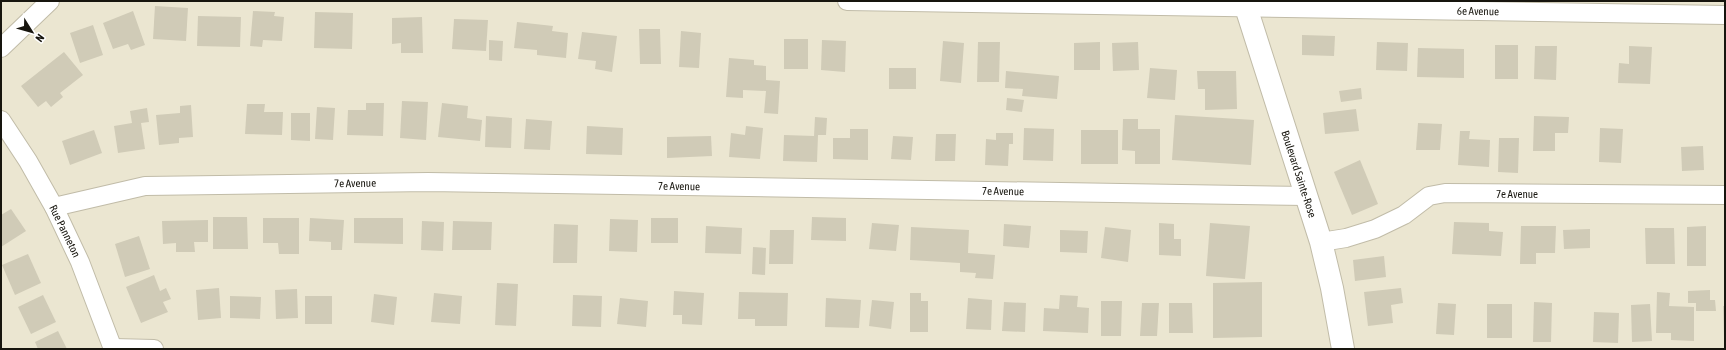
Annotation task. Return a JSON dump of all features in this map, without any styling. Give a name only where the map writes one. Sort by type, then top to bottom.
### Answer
[{"type":"street","points":[[1,48],[50,1]]},
{"type":"street","name":"6e Avenue","points":[[847,1],[1246,4],[1725,15]]},
{"type":"street","name":"Boulevard Sainte-Rose","points":[[1246,4],[1321,242],[1332,288],[1343,349]]},
{"type":"street","name":"Rue Panneton","points":[[1,120],[28,161],[54,208],[80,262],[113,348]]},
{"type":"street","name":"7e Avenue","points":[[54,208],[145,186],[428,182],[1306,196]]},
{"type":"street","name":"7e Avenue","points":[[1321,242],[1346,238],[1375,229],[1404,215],[1429,196],[1445,193],[1725,195]]},
{"type":"street","points":[[113,348],[154,349]]},
{"type":"building","points":[[155,6],[188,8],[186,41],[153,39]]},
{"type":"building","points":[[133,11],[145,45],[131,50],[128,44],[113,49],[103,23]]},
{"type":"building","points":[[253,11],[275,12],[274,16],[284,17],[282,41],[263,40],[262,47],[250,46]]},
{"type":"building","points":[[315,12],[353,13],[352,49],[314,48]]},
{"type":"building","points":[[198,16],[241,17],[240,47],[197,46]]},
{"type":"building","points":[[422,17],[423,53],[401,53],[401,43],[392,44],[392,18]]},
{"type":"building","points":[[454,19],[488,20],[486,51],[452,49]]},
{"type":"building","points":[[517,22],[553,26],[552,31],[568,33],[566,58],[537,55],[537,50],[514,48]]},
{"type":"building","points":[[93,25],[103,55],[80,63],[70,33]]},
{"type":"building","points":[[639,29],[660,29],[661,64],[640,64]]},
{"type":"building","points":[[681,31],[701,33],[699,68],[679,67]]},
{"type":"building","points":[[582,32],[617,36],[612,72],[595,69],[596,61],[578,59]]},
{"type":"building","points":[[1302,35],[1335,36],[1334,56],[1302,55]]},
{"type":"building","points":[[784,39],[808,39],[808,69],[784,69]]},
{"type":"building","points":[[489,40],[503,41],[502,61],[489,60]]},
{"type":"building","points":[[822,40],[846,41],[845,72],[821,70]]},
{"type":"building","points":[[943,41],[964,43],[961,83],[940,81]]},
{"type":"building","points":[[978,42],[1000,42],[999,82],[977,82]]},
{"type":"building","points":[[1100,42],[1100,70],[1074,70],[1074,43]]},
{"type":"building","points":[[1138,42],[1139,70],[1113,71],[1112,43]]},
{"type":"building","points":[[1377,42],[1408,43],[1407,71],[1376,70]]},
{"type":"building","points":[[1495,45],[1518,45],[1518,79],[1495,79]]},
{"type":"building","points":[[1535,46],[1557,46],[1556,80],[1534,79]]},
{"type":"building","points":[[1629,46],[1652,47],[1650,84],[1618,83],[1619,63],[1629,64]]},
{"type":"building","points":[[1418,48],[1464,49],[1464,78],[1417,77]]},
{"type":"building","points":[[64,52],[83,75],[60,93],[63,97],[51,107],[46,101],[38,107],[21,86]]},
{"type":"building","points":[[729,58],[754,60],[754,65],[766,66],[766,80],[780,81],[778,114],[764,113],[766,91],[743,90],[743,98],[726,97]]},
{"type":"building","points":[[889,68],[916,68],[916,89],[889,89]]},
{"type":"building","points":[[1150,68],[1177,70],[1175,100],[1147,98]]},
{"type":"building","points":[[1006,71],[1059,76],[1057,99],[1022,96],[1023,89],[1005,88]]},
{"type":"building","points":[[1197,71],[1236,71],[1237,109],[1205,110],[1205,89],[1198,89]]},
{"type":"building","points":[[1361,88],[1362,99],[1341,102],[1339,91]]},
{"type":"building","points":[[1007,98],[1024,100],[1022,112],[1006,110]]},
{"type":"building","points":[[402,101],[428,102],[426,140],[400,138]]},
{"type":"building","points":[[366,103],[384,103],[383,136],[347,135],[348,110],[366,110]]},
{"type":"building","points":[[442,103],[468,106],[467,118],[482,120],[480,141],[438,137]]},
{"type":"building","points":[[247,104],[265,104],[264,112],[283,112],[282,135],[245,134]]},
{"type":"building","points":[[191,105],[193,137],[179,138],[179,143],[159,145],[156,115],[180,113],[180,106]]},
{"type":"building","points":[[317,107],[335,108],[333,140],[315,139]]},
{"type":"building","points":[[147,108],[149,122],[141,123],[145,149],[118,153],[114,126],[132,123],[130,111]]},
{"type":"building","points":[[1356,109],[1359,131],[1325,134],[1323,113]]},
{"type":"building","points":[[291,113],[310,113],[310,141],[291,140]]},
{"type":"building","points":[[1175,115],[1254,120],[1251,165],[1172,160]]},
{"type":"building","points":[[486,116],[512,118],[511,148],[485,147]]},
{"type":"building","points":[[1534,116],[1569,117],[1568,133],[1555,133],[1555,151],[1533,151]]},
{"type":"building","points":[[815,117],[827,118],[826,135],[818,135],[817,162],[783,161],[784,135],[814,136]]},
{"type":"building","points":[[526,119],[552,121],[550,150],[524,149]]},
{"type":"building","points":[[1123,119],[1138,119],[1138,129],[1160,129],[1160,164],[1135,164],[1135,151],[1122,150]]},
{"type":"building","points":[[1418,123],[1442,124],[1440,150],[1416,150]]},
{"type":"building","points":[[587,126],[623,128],[622,155],[586,154]]},
{"type":"building","points":[[746,126],[763,128],[760,159],[729,157],[731,133],[745,135]]},
{"type":"building","points":[[1024,128],[1054,129],[1053,161],[1023,160]]},
{"type":"building","points":[[1600,128],[1623,129],[1621,163],[1599,162]]},
{"type":"building","points":[[850,129],[868,129],[868,160],[833,159],[833,138],[850,138]]},
{"type":"building","points":[[94,130],[102,153],[70,165],[62,141]]},
{"type":"building","points":[[1081,130],[1118,130],[1118,164],[1081,164]]},
{"type":"building","points":[[1460,131],[1470,131],[1469,139],[1490,140],[1489,167],[1458,165]]},
{"type":"building","points":[[996,133],[1013,133],[1013,144],[1009,144],[1008,166],[985,165],[986,139],[996,140]]},
{"type":"building","points":[[936,134],[956,134],[955,161],[935,161]]},
{"type":"building","points":[[711,136],[712,156],[667,158],[667,137]]},
{"type":"building","points":[[893,136],[913,137],[911,160],[891,159]]},
{"type":"building","points":[[1499,138],[1519,138],[1518,173],[1498,172]]},
{"type":"building","points":[[1703,146],[1704,170],[1682,171],[1681,147]]},
{"type":"building","points":[[1360,160],[1378,204],[1352,215],[1334,172]]},
{"type":"building","points":[[11,209],[26,231],[1,247],[1,215]]},
{"type":"building","points":[[213,217],[247,217],[248,249],[213,249]]},
{"type":"building","points":[[812,217],[846,218],[846,241],[811,240]]},
{"type":"building","points":[[263,218],[299,218],[299,254],[279,254],[278,243],[263,243]]},
{"type":"building","points":[[310,218],[344,220],[342,250],[331,250],[331,242],[309,241]]},
{"type":"building","points":[[354,218],[403,218],[403,244],[354,243]]},
{"type":"building","points":[[651,218],[678,218],[678,243],[651,243]]},
{"type":"building","points":[[610,219],[638,220],[637,252],[609,251]]},
{"type":"building","points":[[208,220],[208,242],[194,242],[195,252],[176,252],[176,243],[163,244],[162,221]]},
{"type":"building","points":[[422,221],[444,222],[443,251],[421,250]]},
{"type":"building","points":[[453,221],[492,222],[491,250],[452,250]]},
{"type":"building","points":[[1454,222],[1489,223],[1489,231],[1503,232],[1501,256],[1452,254]]},
{"type":"building","points":[[872,223],[899,225],[896,251],[869,249]]},
{"type":"building","points":[[1159,223],[1174,224],[1174,239],[1181,239],[1181,256],[1159,255]]},
{"type":"building","points":[[1210,223],[1250,226],[1245,279],[1206,276]]},
{"type":"building","points":[[554,224],[578,225],[577,263],[553,263]]},
{"type":"building","points":[[1004,224],[1031,226],[1029,248],[1003,246]]},
{"type":"building","points":[[706,226],[742,228],[741,254],[705,253]]},
{"type":"building","points":[[1521,226],[1556,226],[1555,253],[1536,253],[1536,264],[1520,264]]},
{"type":"building","points":[[1706,226],[1706,266],[1687,266],[1687,227]]},
{"type":"building","points":[[911,227],[969,230],[968,253],[995,255],[993,279],[975,278],[976,273],[960,272],[960,263],[910,260]]},
{"type":"building","points":[[1105,227],[1131,230],[1128,262],[1101,258]]},
{"type":"building","points":[[1645,228],[1674,228],[1675,264],[1646,264]]},
{"type":"building","points":[[1590,229],[1590,248],[1564,249],[1563,230]]},
{"type":"building","points":[[770,230],[794,230],[793,264],[769,264]]},
{"type":"building","points":[[1060,230],[1088,231],[1087,253],[1060,252]]},
{"type":"building","points":[[139,236],[150,269],[125,277],[115,244]]},
{"type":"building","points":[[753,247],[766,248],[765,275],[752,274]]},
{"type":"building","points":[[28,254],[41,283],[15,295],[2,265]]},
{"type":"building","points":[[1384,256],[1386,277],[1355,281],[1353,260]]},
{"type":"building","points":[[154,275],[160,291],[166,288],[171,299],[163,302],[168,312],[141,323],[126,287]]},
{"type":"building","points":[[1262,282],[1262,337],[1213,338],[1213,283]]},
{"type":"building","points":[[497,283],[518,284],[516,326],[495,325]]},
{"type":"building","points":[[219,288],[221,318],[198,320],[196,290]]},
{"type":"building","points":[[1401,288],[1403,303],[1391,305],[1393,323],[1368,326],[1364,292]]},
{"type":"building","points":[[297,289],[298,318],[276,319],[275,290]]},
{"type":"building","points":[[1710,290],[1710,300],[1715,300],[1716,311],[1696,311],[1696,303],[1688,303],[1688,291]]},
{"type":"building","points":[[674,291],[704,293],[702,325],[682,324],[682,315],[673,315]]},
{"type":"building","points":[[739,292],[788,293],[787,326],[755,326],[755,319],[738,319]]},
{"type":"building","points":[[1657,292],[1670,293],[1669,306],[1694,307],[1694,341],[1671,340],[1671,333],[1656,333]]},
{"type":"building","points":[[434,293],[462,296],[460,324],[431,322]]},
{"type":"building","points":[[910,293],[921,293],[921,301],[928,301],[928,332],[910,332]]},
{"type":"building","points":[[374,294],[397,297],[394,325],[371,322]]},
{"type":"building","points":[[43,295],[56,322],[31,334],[18,307]]},
{"type":"building","points":[[573,295],[602,296],[601,327],[572,326]]},
{"type":"building","points":[[1060,295],[1078,296],[1077,307],[1089,308],[1088,333],[1043,331],[1044,308],[1059,309]]},
{"type":"building","points":[[230,296],[261,297],[260,319],[230,318]]},
{"type":"building","points":[[305,296],[332,296],[332,324],[305,324]]},
{"type":"building","points":[[620,298],[648,301],[646,327],[617,324]]},
{"type":"building","points":[[826,298],[861,300],[859,328],[825,327]]},
{"type":"building","points":[[968,298],[992,300],[991,330],[966,329]]},
{"type":"building","points":[[872,300],[894,302],[891,329],[869,326]]},
{"type":"building","points":[[1101,301],[1122,301],[1121,336],[1101,336]]},
{"type":"building","points":[[1004,302],[1026,303],[1025,332],[1002,331]]},
{"type":"building","points":[[1534,302],[1552,303],[1551,342],[1533,342]]},
{"type":"building","points":[[1142,303],[1159,303],[1157,336],[1140,336]]},
{"type":"building","points":[[1169,303],[1192,303],[1193,333],[1169,333]]},
{"type":"building","points":[[1438,303],[1456,304],[1454,335],[1436,334]]},
{"type":"building","points":[[1487,304],[1512,304],[1512,338],[1487,338]]},
{"type":"building","points":[[1650,304],[1652,341],[1632,342],[1631,305]]},
{"type":"building","points":[[1723,306],[1725,306],[1725,337],[1724,337]]},
{"type":"building","points":[[1594,312],[1619,313],[1618,343],[1593,342]]},
{"type":"building","points":[[58,331],[67,349],[38,349],[35,342]]}]
